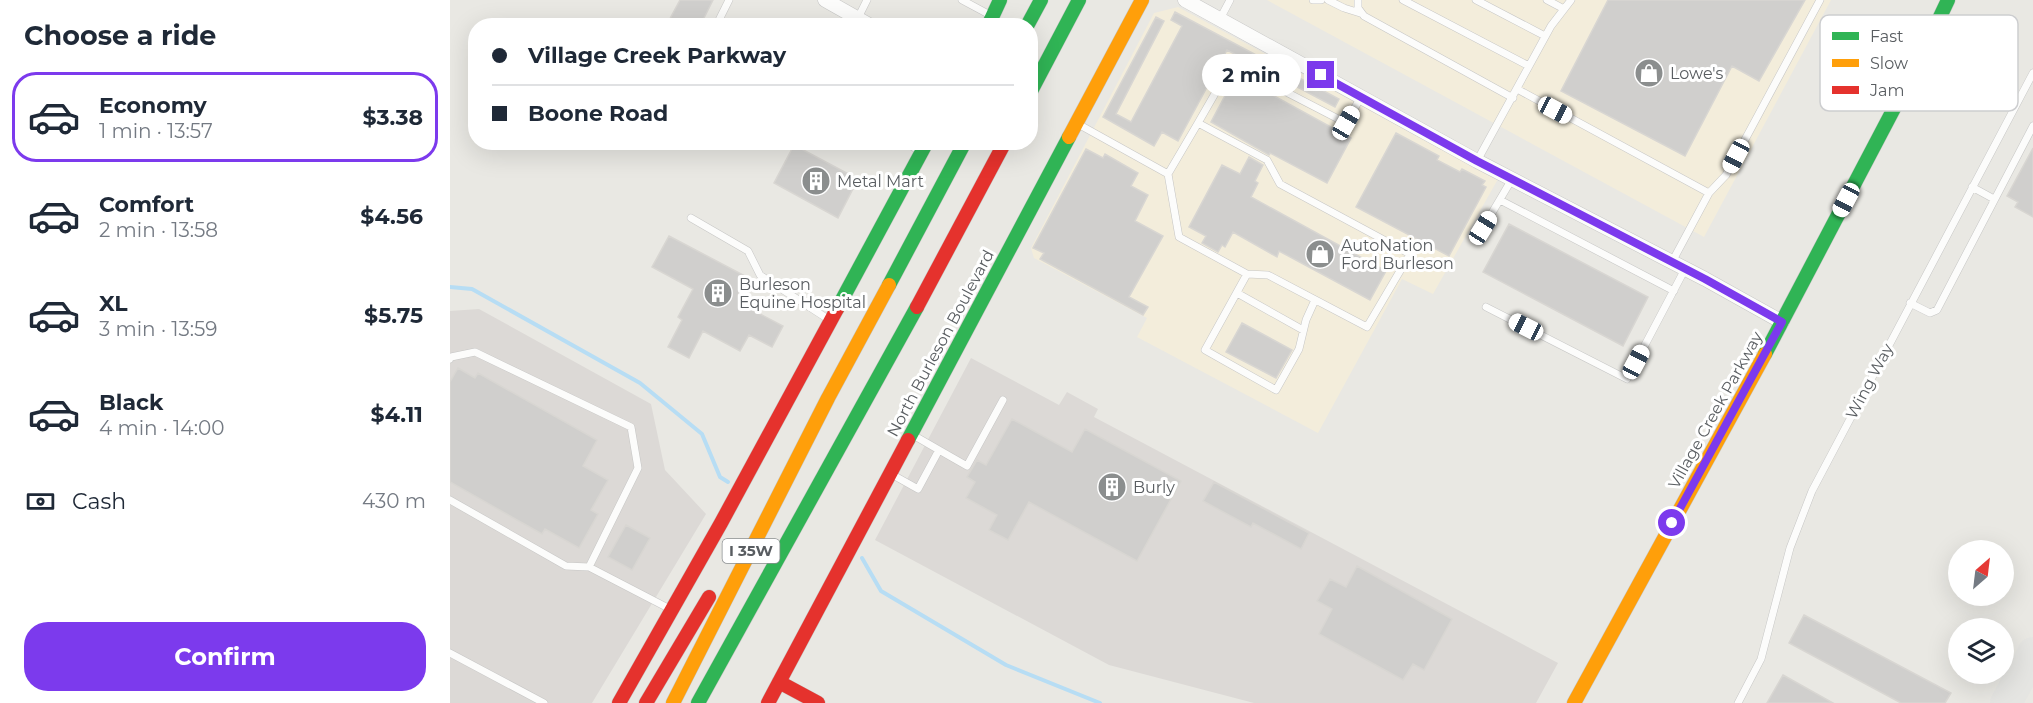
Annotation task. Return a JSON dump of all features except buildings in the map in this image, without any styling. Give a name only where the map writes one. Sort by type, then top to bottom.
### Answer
[{"type":"main road","points":[[991,18],[1000,0]]},
{"type":"main road","points":[[1029,18],[1035,0]]},
{"type":"main road","points":[[1031,18],[1041,0]]},
{"type":"main road","points":[[1038,78],[1079,0]]},
{"type":"main road","name":"North Burleson Boulevard","points":[[768,703],[1142,0]]},
{"type":"main road","name":"Village Creek Parkway","points":[[1941,15],[1948,0]]},
{"type":"main road","name":"Village Creek Parkway","points":[[1574,703],[1782,322],[1893,111]]},
{"type":"main road","points":[[619,703],[672,611],[923,150]]},
{"type":"main road","name":"I 35W","points":[[673,703],[828,398],[961,150]]},
{"type":"main road","name":"I 35W","points":[[698,703],[1001,150]]},
{"type":"main road","points":[[746,530],[813,407],[828,398]]},
{"type":"main road","points":[[753,632],[827,493],[858,413]]},
{"type":"main road","points":[[646,703],[717,581]]},
{"type":"main road","points":[[779,682],[818,703]]},
{"type":"street","points":[[825,0],[858,18]]},
{"type":"street","points":[[1185,0],[1477,161],[1782,322]]},
{"type":"lane","points":[[720,18],[729,0]]},
{"type":"lane","points":[[858,18],[867,0]]},
{"type":"lane","points":[[962,0],[986,18]]},
{"type":"lane","points":[[1220,19],[1230,0]]},
{"type":"lane","points":[[1313,0],[1321,0]]},
{"type":"lane","points":[[1328,0],[1360,13],[1513,98]]},
{"type":"lane","points":[[1358,0],[1360,13]]},
{"type":"lane","points":[[1403,0],[1529,66]]},
{"type":"lane","points":[[1476,0],[1545,36]]},
{"type":"lane","points":[[1546,0],[1564,9]]},
{"type":"lane","points":[[1477,161],[1545,36],[1570,0]]},
{"type":"lane","points":[[1672,262],[1708,193],[1726,175],[1820,0]]},
{"type":"lane","points":[[1198,123],[1267,160],[1280,184],[1410,254],[1367,327],[1268,275],[1247,274],[1179,237],[1168,174],[1232,64],[1346,123],[1361,97]]},
{"type":"lane","name":"Wing Way","points":[[2018,101],[2033,73]]},
{"type":"lane","points":[[2025,88],[2033,93]]},
{"type":"lane","points":[[1517,89],[1708,193]]},
{"type":"lane","name":"Wing Way","points":[[1738,703],[1761,659],[1790,548],[1812,491],[2013,111]]},
{"type":"lane","points":[[1076,123],[1168,174]]},
{"type":"lane","points":[[1910,303],[1930,313],[1937,310],[2033,126]]},
{"type":"lane","points":[[1483,228],[1512,179]]},
{"type":"lane","points":[[1972,187],[1994,200]]},
{"type":"lane","points":[[1500,200],[1674,291]]},
{"type":"lane","points":[[691,219],[748,251],[760,275],[831,321]]},
{"type":"lane","points":[[1486,307],[1627,379],[1685,269]]},
{"type":"lane","points":[[1247,274],[1204,350],[1276,390],[1299,349],[1303,330],[1315,300]]},
{"type":"lane","points":[[1237,293],[1303,330]]},
{"type":"lane","points":[[450,359],[475,352],[631,427],[638,468],[589,567]]},
{"type":"lane","points":[[910,434],[967,466],[1003,400]]},
{"type":"lane","points":[[890,473],[918,489],[939,450]]},
{"type":"lane","points":[[450,500],[566,566],[589,567],[672,611]]},
{"type":"lane","points":[[450,653],[544,703]]},
{"type":"shaded area","points":[[1267,0],[1831,0],[1823,15],[1820,15],[1820,21],[1704,237]]},
{"type":"shaded area","points":[[1178,7],[1498,179],[1433,294],[1402,279],[1318,433],[1137,337],[1147,318],[1034,258],[1031,248],[1154,13]]},
{"type":"shaded area","points":[[479,309],[651,404],[665,470],[706,514],[592,703],[450,703],[450,311]]},
{"type":"shaded area","points":[[971,358],[1059,405],[1067,392],[1098,409],[1094,417],[1558,663],[1536,703],[1254,703],[1109,665],[875,540]]},
{"type":"waterway","points":[[450,287],[472,289],[640,383],[702,434],[720,477],[728,482]]},
{"type":"waterway","points":[[862,558],[881,591],[1006,665],[1100,703]]},
{"type":"taxiway","points":[[2006,703],[2033,653]]},
{"type":"traffic: fast","points":[[992,18],[1000,0]]},
{"type":"traffic: fast","points":[[1031,18],[1041,0]]},
{"type":"traffic: fast","points":[[1038,78],[1079,0]]},
{"type":"traffic: fast","points":[[1941,15],[1948,0]]},
{"type":"traffic: fast","points":[[1765,354],[1893,111]]},
{"type":"traffic: fast","points":[[908,440],[1069,137]]},
{"type":"traffic: fast","points":[[837,309],[923,150]]},
{"type":"traffic: fast","points":[[889,285],[961,150]]},
{"type":"traffic: fast","points":[[698,703],[917,307]]},
{"type":"traffic: slow","points":[[1069,137],[1142,0]]},
{"type":"traffic: slow","points":[[673,703],[828,398],[889,285]]},
{"type":"traffic: slow","points":[[1574,703],[1765,354]]},
{"type":"traffic: jam","points":[[917,307],[1001,150]]},
{"type":"traffic: jam","points":[[619,703],[721,523],[837,309]]},
{"type":"traffic: jam","points":[[768,703],[908,440]]},
{"type":"traffic: jam","points":[[646,703],[709,597]]},
{"type":"traffic: jam","points":[[779,682],[818,703]]},
{"type":"place","name":"Lowe's","points":[[1649,73]]},
{"type":"place","name":"Metal Mart","points":[[816,181]]},
{"type":"place","name":"AutoNation Ford Burleson","points":[[1320,254]]},
{"type":"place","name":"Burleson Equine Hospital","points":[[718,293]]},
{"type":"place","name":"Burly","points":[[1112,487]]},
{"type":"route","points":[[1321,75],[1477,161],[1705,279],[1782,322],[1672,523]]}]
